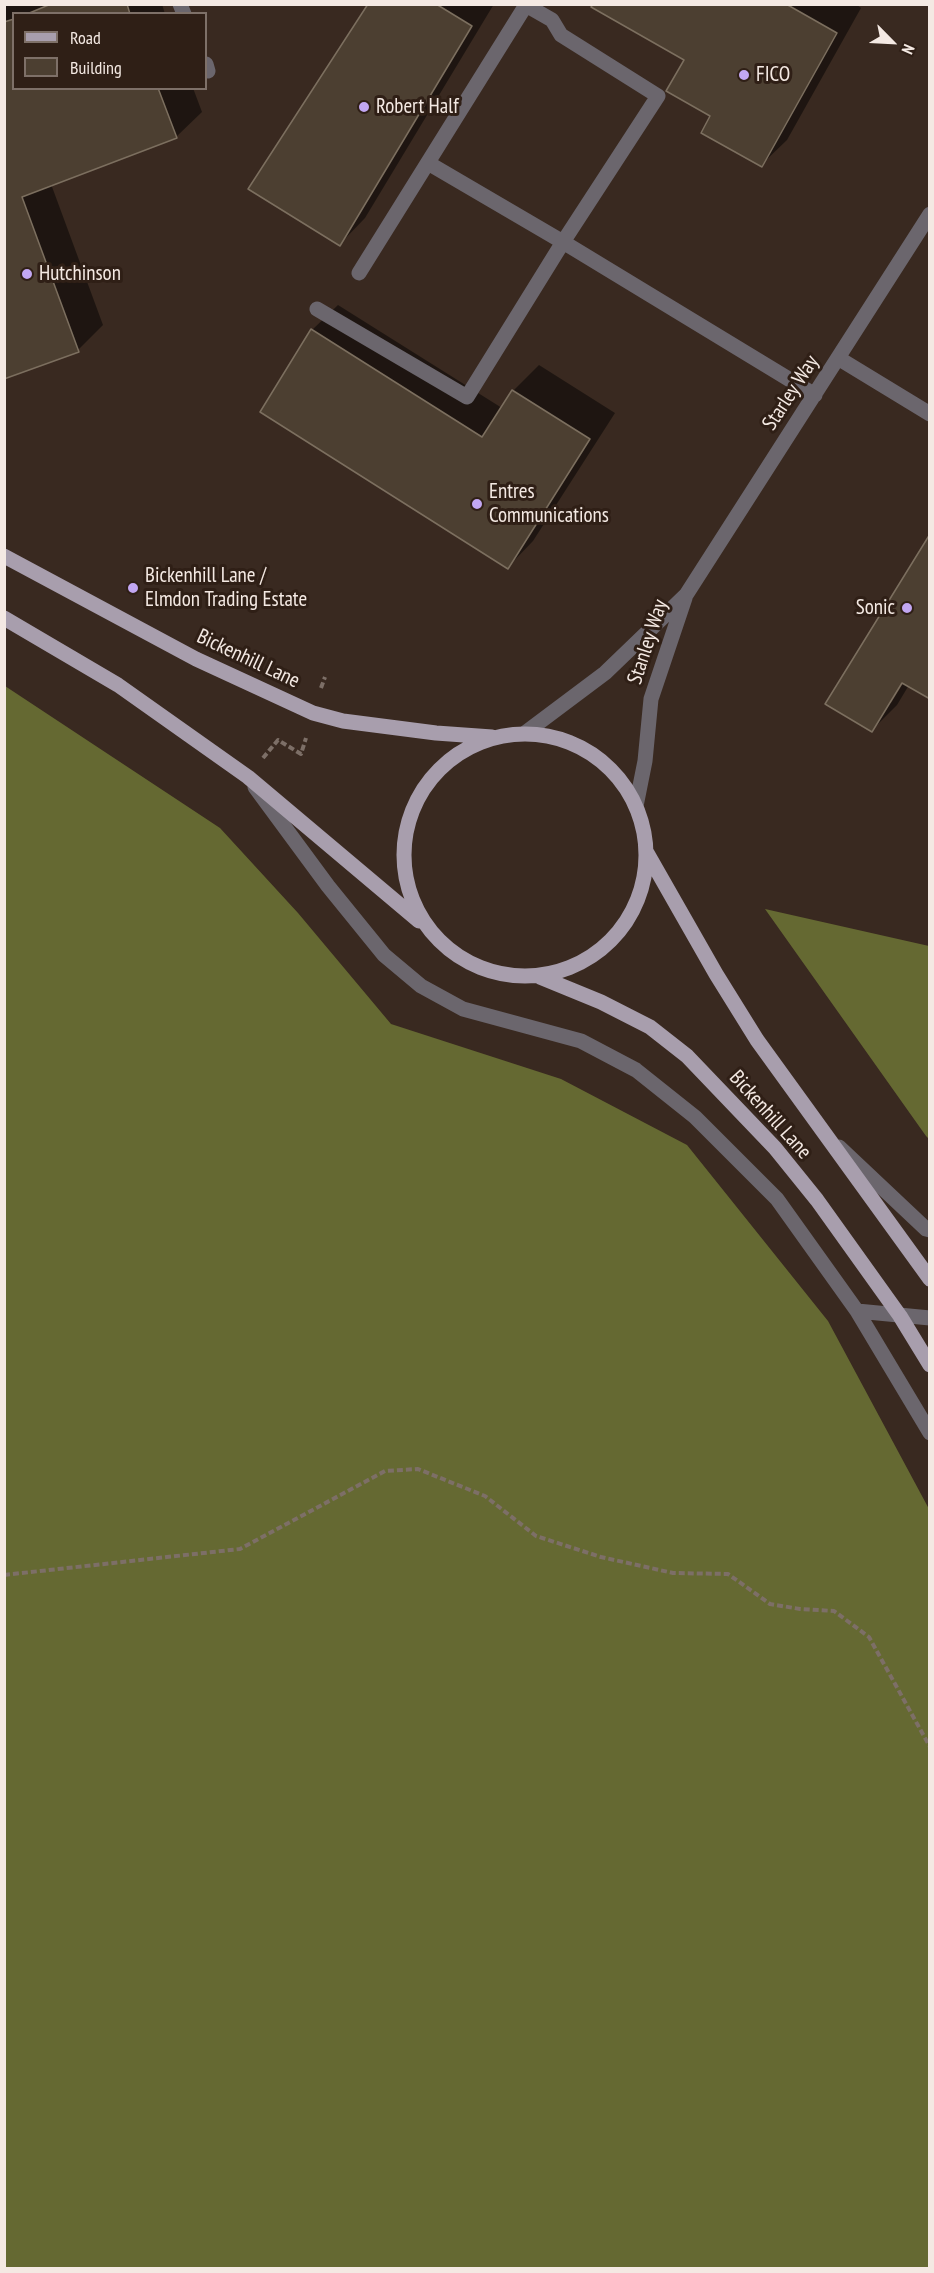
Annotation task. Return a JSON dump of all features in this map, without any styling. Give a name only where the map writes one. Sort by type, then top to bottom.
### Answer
[{"type":"main road","name":"Bickenhill Lane","points":[[4,556],[196,659],[313,713],[343,721],[436,733],[495,737]]},
{"type":"main road","points":[[4,618],[118,685],[248,777],[425,927],[448,950],[476,967],[507,976],[540,977],[574,967],[605,948],[628,921],[642,888],[647,853],[644,829],[636,806],[618,776],[592,753],[560,738],[525,733],[495,737],[464,750],[437,771],[417,798],[406,830],[403,864],[410,897],[425,927]]},
{"type":"main road","name":"Bickenhill Lane","points":[[647,853],[757,1041],[820,1129]]},
{"type":"main road","name":"Bickenhill Lane","points":[[540,977],[601,1002],[650,1027],[687,1056],[775,1148],[796,1174],[848,1241],[900,1316],[930,1365]]},
{"type":"main road","points":[[820,1129],[930,1278]]},
{"type":"street","points":[[317,309],[466,397],[658,96],[561,35],[552,20],[525,5],[359,273]]},
{"type":"street","points":[[428,164],[563,242],[815,395]]},
{"type":"street","name":"Starley Way","points":[[686,595],[929,217]]},
{"type":"street","points":[[838,358],[930,414]]},
{"type":"street","name":"Stanley Way","points":[[525,733],[605,673],[686,595]]},
{"type":"street","name":"Stanley Way","points":[[636,806],[645,761],[651,699],[686,595]]},
{"type":"street","points":[[248,777],[328,886],[384,956],[421,986],[463,1009],[581,1041],[636,1070],[695,1117],[777,1199],[857,1311],[930,1433]]},
{"type":"street","name":"Bickenhill Lane","points":[[820,1129],[926,1229],[930,1230]]},
{"type":"street","points":[[857,1311],[930,1318]]},
{"type":"path","points":[[4,1575],[240,1549],[385,1471],[418,1469],[485,1496],[536,1536],[601,1557],[673,1573],[728,1574],[770,1604],[834,1611],[868,1637],[930,1747]]},
{"type":"green space","points":[[5,686],[220,828],[298,913],[391,1024],[561,1079],[687,1145],[828,1321],[929,1509],[929,2268],[5,2268]]},
{"type":"green space","points":[[765,909],[929,946],[929,1139],[926,1136]]},
{"type":"building","points":[[51,4],[127,4],[129,12],[32,12]]},
{"type":"building","points":[[368,4],[436,4],[472,26],[340,246],[248,189]]},
{"type":"building","name":"FICO","points":[[593,4],[786,4],[837,33],[762,167],[701,133],[710,116],[666,91],[684,60],[591,7]]},
{"type":"building","name":"Hutchinson","points":[[12,20],[12,90],[159,90],[177,138],[22,197],[79,352],[4,379],[4,22]]},
{"type":"building","name":"Entres Communications","points":[[311,329],[482,437],[512,390],[590,439],[508,569],[260,412]]},
{"type":"building","name":"Sonic","points":[[930,534],[930,699],[902,683],[872,732],[825,704]]},
{"type":"place","name":"FICO","points":[[744,75]]},
{"type":"place","name":"Robert Half","points":[[364,107]]},
{"type":"place","name":"Hutchinson","points":[[27,274]]},
{"type":"place","name":"Entres Communications","points":[[477,504]]},
{"type":"place","name":"Bickenhill Lane / Elmdon Trading Estate","points":[[133,588]]},
{"type":"place","name":"Sonic","points":[[907,608]]}]
